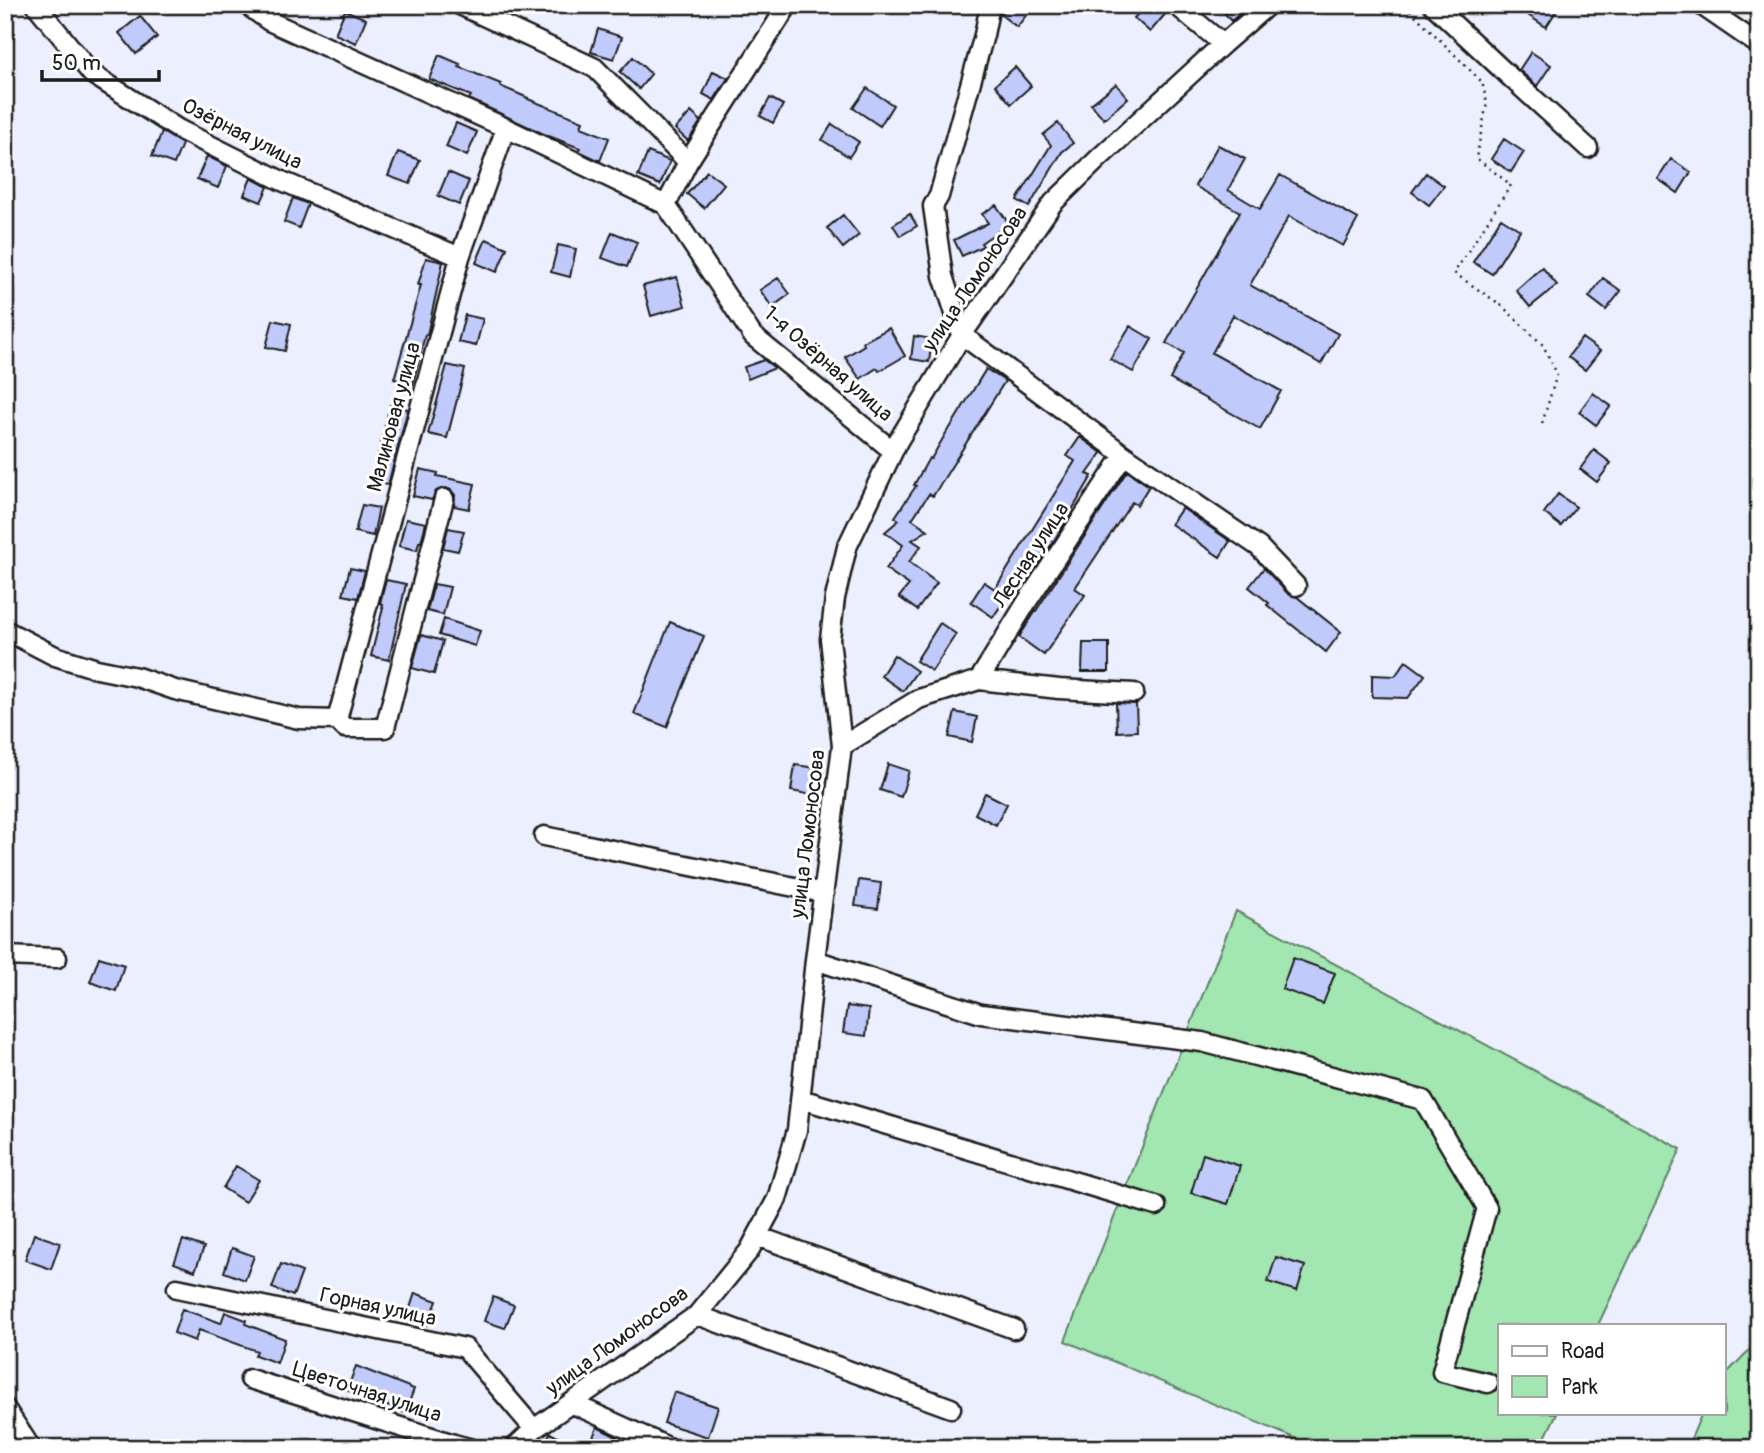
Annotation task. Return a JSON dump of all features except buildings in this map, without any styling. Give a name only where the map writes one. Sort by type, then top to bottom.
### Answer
[{"type":"street","name":"Озёрная улица","points":[[36,5],[92,74],[178,129],[282,181],[460,257]]},
{"type":"street","points":[[247,5],[269,21],[506,128],[666,205],[688,162],[788,5]]},
{"type":"street","points":[[460,5],[595,68],[688,162]]},
{"type":"street","points":[[990,5],[943,182],[933,206],[943,276],[962,335],[1124,455],[1259,547],[1296,586]]},
{"type":"street","points":[[1176,5],[1223,44]]},
{"type":"street","name":"улица Ломоносова","points":[[514,1448],[534,1429],[697,1315],[749,1251],[777,1199],[797,1129],[842,746],[830,639],[835,598],[846,547],[893,451],[962,335],[1053,203],[1098,158],[1268,5]]},
{"type":"street","points":[[1433,5],[1588,148]]},
{"type":"street","points":[[1701,5],[1759,45]]},
{"type":"street","name":"Малиновая улица","points":[[337,720],[460,257],[506,128]]},
{"type":"street","name":"1-я Озёрная улица","points":[[666,205],[753,336],[893,451]]},
{"type":"street","name":"Лесная улица","points":[[979,680],[1035,589],[1124,455]]},
{"type":"street","points":[[5,630],[55,656],[97,670],[137,677],[175,690],[299,719],[337,720],[345,728],[385,728],[444,499]]},
{"type":"street","points":[[842,746],[919,699],[979,680],[1059,689],[1134,693]]},
{"type":"street","points":[[544,836],[824,893]]},
{"type":"street","points":[[5,956],[57,958]]},
{"type":"street","points":[[815,960],[981,1014],[1202,1042],[1423,1100],[1487,1208],[1443,1372],[1488,1383]]},
{"type":"street","points":[[801,1099],[1156,1206]]},
{"type":"street","points":[[757,1236],[1014,1329]]},
{"type":"street","name":"Горная улица","points":[[177,1288],[465,1348],[534,1429]]},
{"type":"street","points":[[697,1315],[951,1408]]},
{"type":"street","name":"Цветочная улица","points":[[250,1378],[469,1448]]},
{"type":"street","points":[[571,1404],[670,1448]]},
{"type":"street","points":[[5,1408],[31,1448]]},
{"type":"path","points":[[1405,5],[1482,82],[1487,103],[1476,158],[1511,185],[1454,272],[1501,305],[1543,345],[1557,374],[1541,427]]},
{"type":"green space","points":[[1236,911],[1681,1149],[1598,1324],[1498,1324],[1498,1414],[1557,1414],[1540,1448],[1373,1448],[1299,1440],[1065,1341]]},
{"type":"green space","points":[[1759,1340],[1759,1448],[1687,1448],[1702,1414],[1726,1414],[1726,1374]]}]
